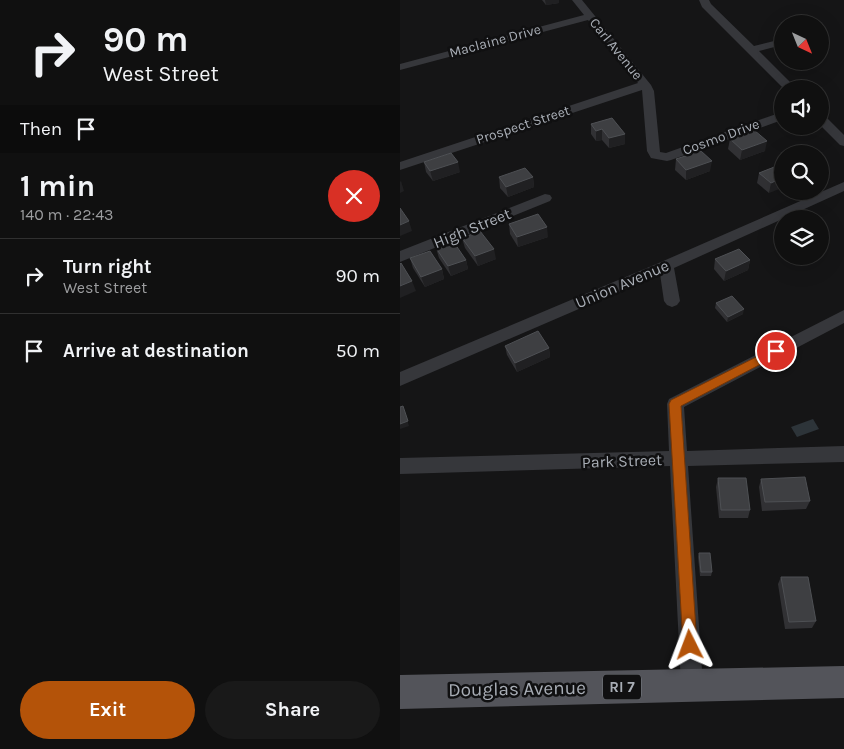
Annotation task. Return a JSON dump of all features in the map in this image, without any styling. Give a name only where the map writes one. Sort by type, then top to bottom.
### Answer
[{"type":"main road","name":"Douglas Avenue","points":[[400,692],[844,682]]},
{"type":"street","name":"Carl Avenue","points":[[577,0],[648,90],[653,151],[660,157]]},
{"type":"street","points":[[704,0],[706,5],[726,26],[782,80]]},
{"type":"street","name":"Maclaine Drive","points":[[400,67],[590,16]]},
{"type":"street","points":[[751,50],[774,44]]},
{"type":"street","points":[[765,64],[774,62]]},
{"type":"street","name":"Prospect Street","points":[[400,166],[645,85]]},
{"type":"street","name":"Cosmo Drive","points":[[660,157],[667,157],[774,119]]},
{"type":"street","points":[[829,127],[844,142]]},
{"type":"street","name":"Union Avenue","points":[[400,379],[666,266],[844,186]]},
{"type":"street","name":"High Street","points":[[400,257],[545,198]]},
{"type":"street","points":[[666,266],[672,301]]},
{"type":"street","points":[[692,685],[675,404],[844,316]]},
{"type":"street","name":"Park Street","points":[[400,466],[679,460],[844,454]]},
{"type":"shaded area","points":[[813,419],[819,429],[797,437],[791,427]]},
{"type":"building","points":[[612,118],[625,134],[609,138],[602,129],[596,131],[591,124]]},
{"type":"building","points":[[754,130],[767,141],[742,150],[730,139]]},
{"type":"building","points":[[701,151],[712,161],[686,170],[676,159]]},
{"type":"building","points":[[451,153],[458,162],[430,171],[424,162]]},
{"type":"building","points":[[774,167],[774,182],[771,183],[759,173]]},
{"type":"building","points":[[525,168],[533,177],[506,187],[499,177]]},
{"type":"building","points":[[400,208],[409,221],[400,225]]},
{"type":"building","points":[[538,214],[547,227],[517,237],[509,224]]},
{"type":"building","points":[[480,231],[494,249],[475,256],[462,238]]},
{"type":"building","points":[[453,241],[466,260],[448,266],[436,248]]},
{"type":"building","points":[[739,249],[750,260],[726,271],[715,259]]},
{"type":"building","points":[[430,251],[442,269],[421,277],[410,258]]},
{"type":"building","points":[[400,264],[412,281],[400,286]]},
{"type":"building","points":[[732,296],[744,309],[728,317],[716,303]]},
{"type":"building","points":[[538,331],[549,348],[515,363],[505,346]]},
{"type":"building","points":[[403,406],[408,421],[400,424],[400,407]]},
{"type":"building","points":[[805,477],[810,501],[765,502],[761,479]]},
{"type":"building","points":[[718,478],[746,478],[750,510],[721,510]]},
{"type":"building","points":[[699,553],[710,553],[712,572],[701,572]]},
{"type":"building","points":[[781,577],[808,577],[816,621],[789,622]]},
{"type":"route","points":[[690,645],[675,404],[776,351]]}]
